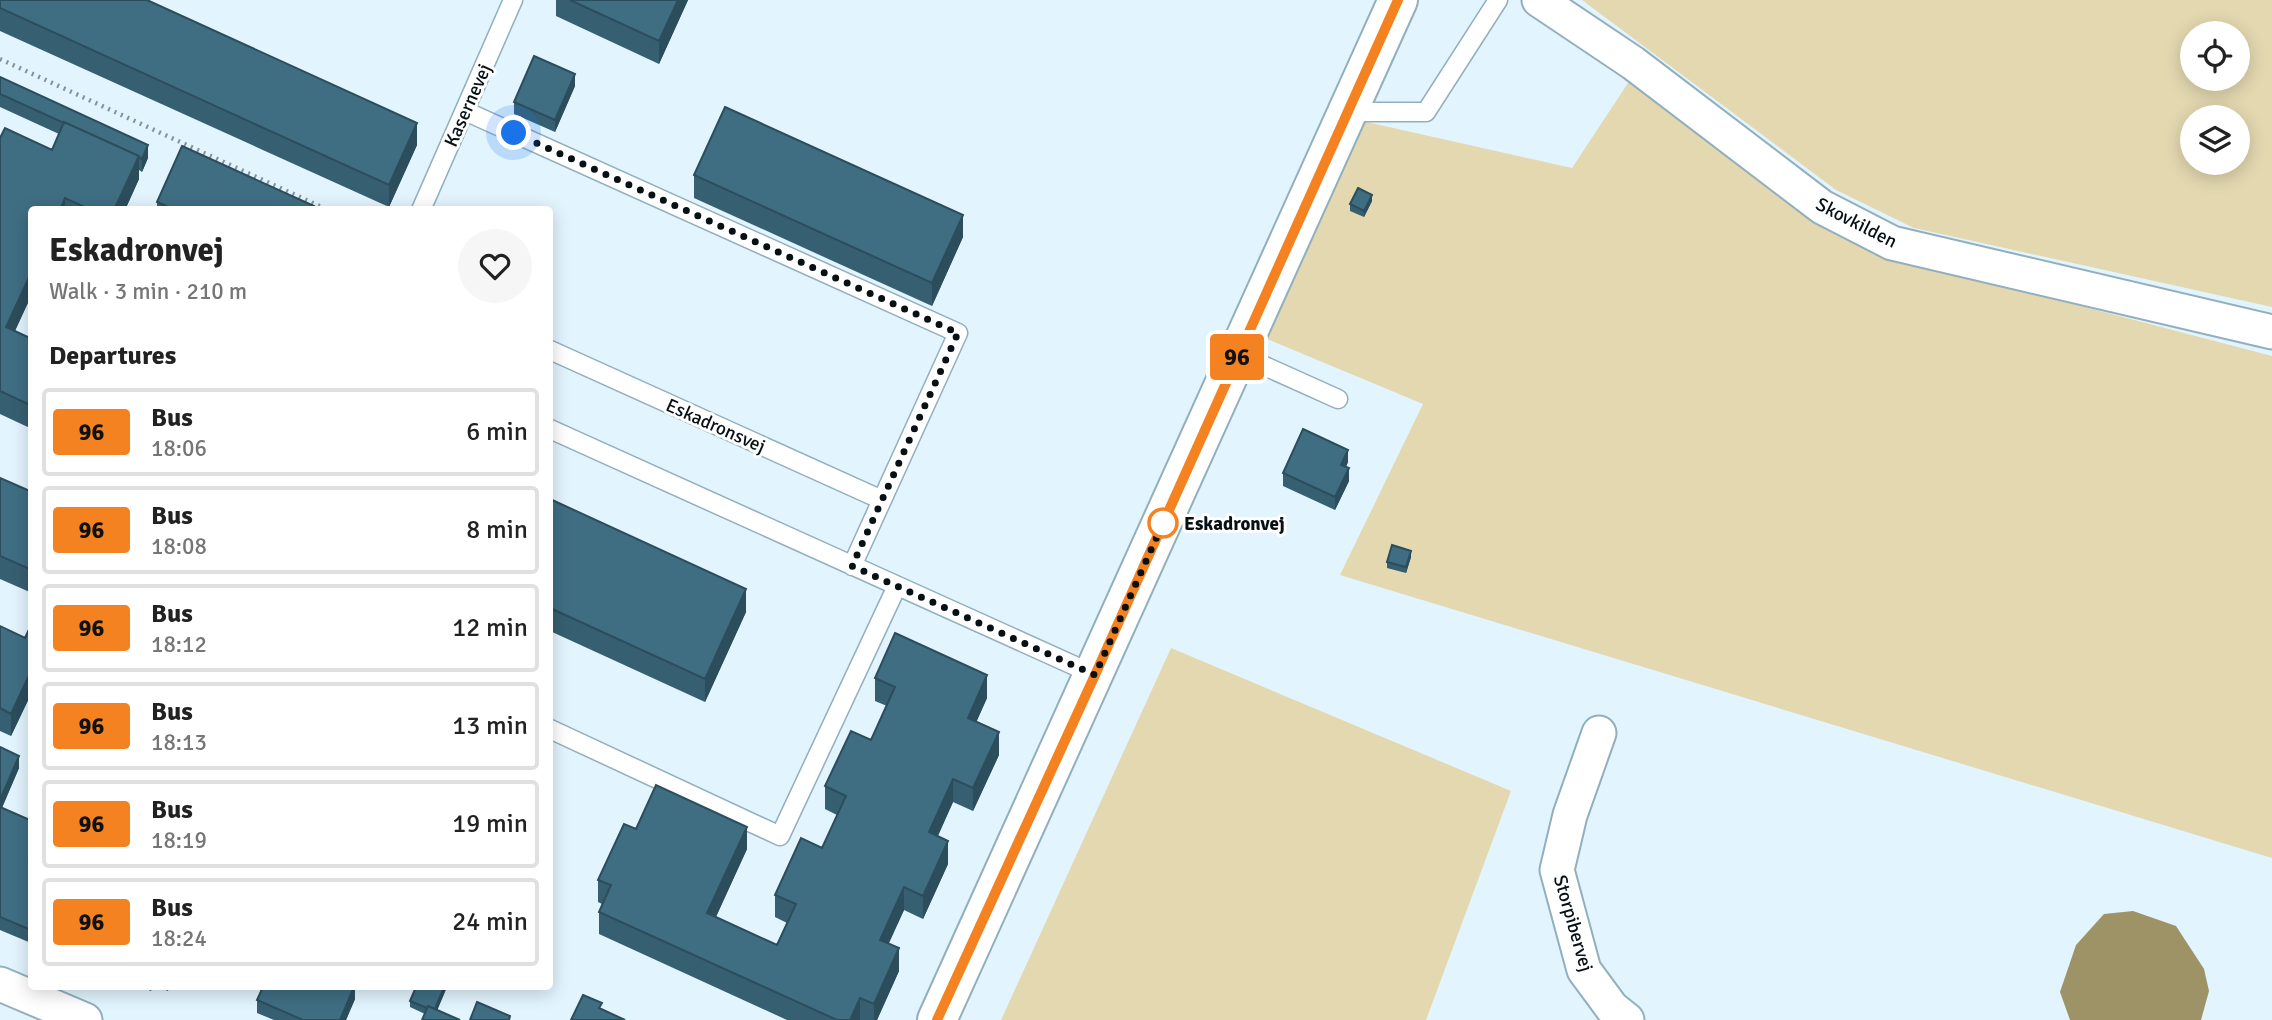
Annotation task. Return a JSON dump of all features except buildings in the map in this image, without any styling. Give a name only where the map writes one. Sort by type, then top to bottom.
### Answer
[{"type":"street","points":[[937,1020],[1398,0]]},
{"type":"street","name":"Skovkilden","points":[[1539,0],[1633,63],[1822,207],[1892,243],[2272,332]]},
{"type":"street","name":"Storpibervej","points":[[1599,733],[1570,815],[1557,870],[1584,970],[1612,1009],[1628,1020]]},
{"type":"street","points":[[0,984],[85,1020]]},
{"type":"lane","name":"Kasernevej","points":[[423,206],[513,0]]},
{"type":"lane","points":[[1347,112],[1426,113],[1498,0]]},
{"type":"lane","points":[[465,111],[958,333],[852,566]]},
{"type":"lane","name":"Eskadronsvej","points":[[553,350],[881,500]]},
{"type":"lane","points":[[1238,354],[1338,399]]},
{"type":"lane","points":[[553,430],[1095,675]]},
{"type":"lane","points":[[553,730],[780,836],[897,586]]},
{"type":"path","points":[[0,60],[319,206]]},
{"type":"shaded area","points":[[1582,0],[2272,0],[2272,307],[1914,228],[1836,190]]},
{"type":"shaded area","points":[[1632,77],[1810,219],[1889,256],[2272,356],[2272,858],[1340,575],[1423,404],[1267,339],[1362,121],[1572,168]]},
{"type":"shaded area","points":[[1171,648],[1511,791],[1426,1020],[1001,1020]]},
{"type":"shaded area","points":[[2133,911],[2176,926],[2204,969],[2209,991],[2201,1020],[2070,1020],[2060,992],[2076,945],[2104,914]]},
{"type":"bus line","name":"96","points":[[937,1020],[1398,0]]},
{"type":"place","name":"Eskadronvej","points":[[1163,523]]},
{"type":"route","points":[[514,133],[958,333],[852,566],[1095,675],[1163,523]]}]
